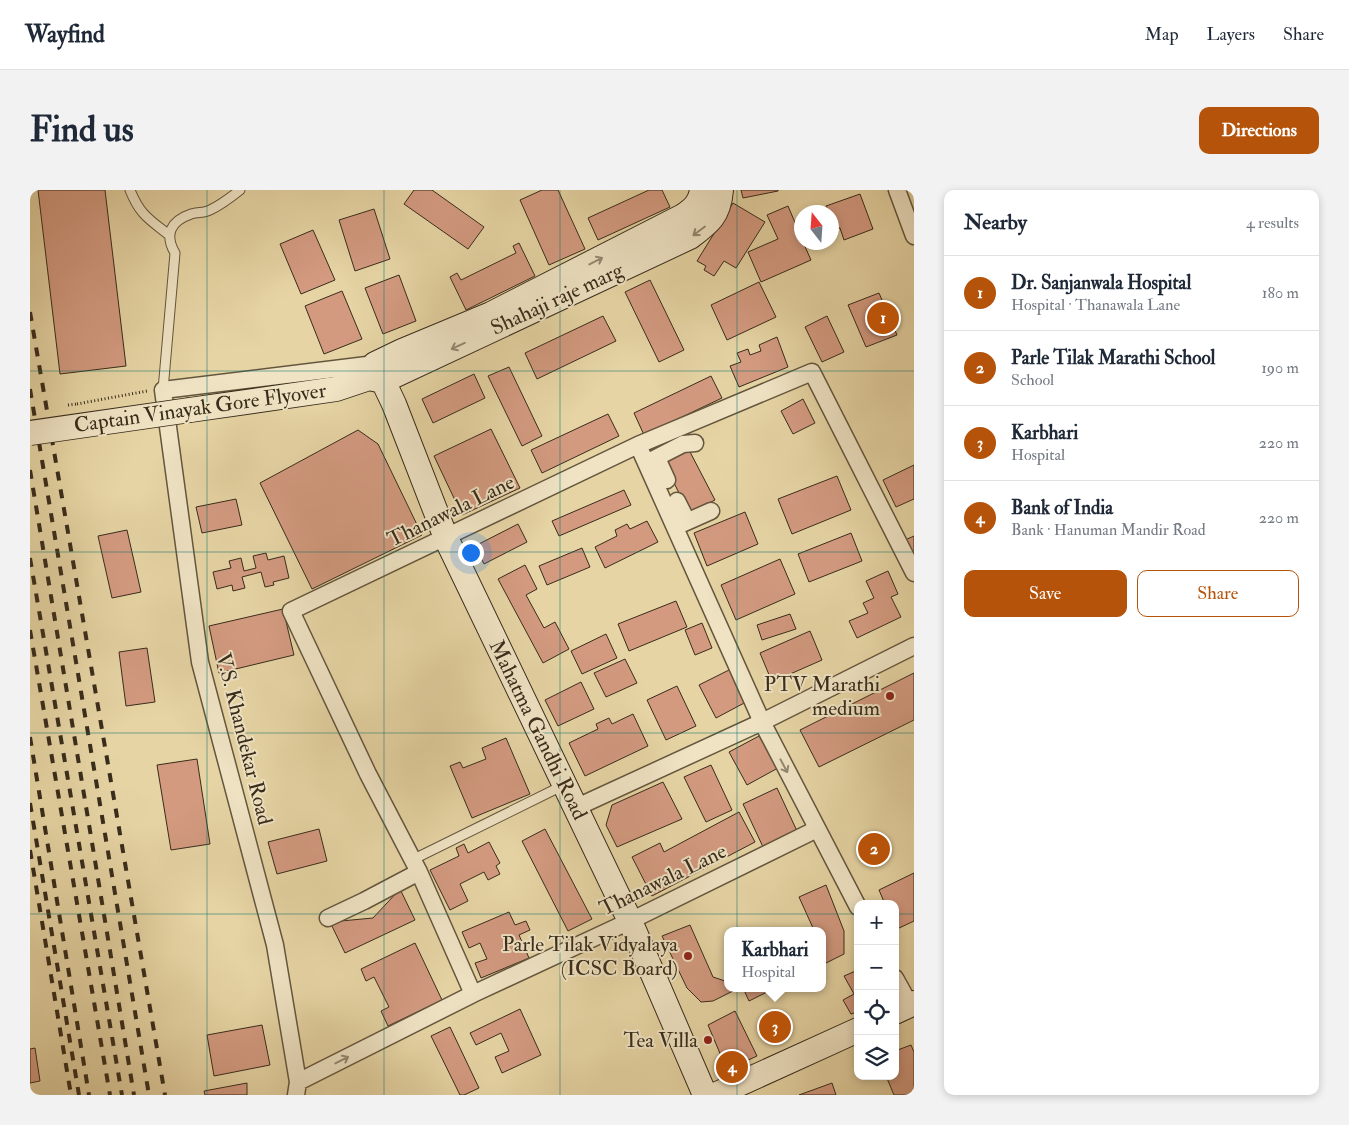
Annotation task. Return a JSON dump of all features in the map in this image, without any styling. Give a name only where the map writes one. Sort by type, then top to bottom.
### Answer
[{"type":"main road","points":[[372,376],[402,351],[491,314],[683,216],[694,208],[701,198],[702,190]]},
{"type":"main road","name":"Shahaji raje marg","points":[[372,376],[690,237],[706,225],[715,215],[720,205],[721,190]]},
{"type":"main road","name":"Captain Vinayak Gore Flyover","points":[[30,433],[324,391],[372,376]]},
{"type":"main road","name":"Mahatma Gandhi Road","points":[[372,376],[446,538],[630,921],[705,1095]]},
{"type":"main road","points":[[715,1095],[854,1032]]},
{"type":"street","points":[[898,190],[914,236]]},
{"type":"street","name":"Thanawala Lane","points":[[473,994],[415,866],[368,774],[291,611],[638,445],[812,372],[914,573]]},
{"type":"street","points":[[163,390],[372,376]]},
{"type":"street","name":"V.S. Khandekar Road","points":[[163,390],[200,662],[275,945],[297,1089]]},
{"type":"street","points":[[652,460],[683,444],[695,443]]},
{"type":"street","points":[[638,445],[667,480]]},
{"type":"street","points":[[652,460],[681,524],[762,722],[854,900]]},
{"type":"street","points":[[677,501],[681,524]]},
{"type":"street","points":[[681,524],[711,511]]},
{"type":"street","points":[[576,808],[762,722],[914,646]]},
{"type":"street","name":"Thanawala Lane","points":[[297,1089],[473,994],[630,921],[817,829]]},
{"type":"street","points":[[328,918],[364,901],[415,866]]},
{"type":"street","points":[[899,989],[906,1007]]},
{"type":"lane","points":[[130,190],[136,206],[148,219],[169,235]]},
{"type":"lane","points":[[163,390],[175,253],[170,244],[169,235],[173,225],[180,219],[208,211],[228,200],[240,190]]},
{"type":"lane","points":[[415,866],[564,785]]},
{"type":"path","points":[[77,404],[163,390]]},
{"type":"building","points":[[38,190],[105,190],[126,366],[60,374]]},
{"type":"building","points":[[414,190],[432,190],[484,227],[468,249],[404,204]]},
{"type":"building","points":[[542,190],[558,190],[585,249],[549,265],[520,200]]},
{"type":"building","points":[[649,190],[662,190],[670,207],[598,240],[588,218]]},
{"type":"building","points":[[741,190],[778,190],[778,191],[743,198]]},
{"type":"building","points":[[860,194],[873,229],[844,240],[839,228],[839,205],[829,205]]},
{"type":"building","points":[[733,203],[765,222],[736,268],[724,261],[714,276],[704,270],[706,266],[697,261]]},
{"type":"building","points":[[788,206],[794,220],[794,250],[807,250],[811,260],[761,282],[748,252],[778,239],[767,215]]},
{"type":"building","points":[[374,209],[390,259],[355,271],[339,220]]},
{"type":"building","points":[[313,230],[335,280],[301,294],[280,244]]},
{"type":"building","points":[[519,243],[535,276],[466,310],[450,277],[457,273],[461,280],[516,253],[513,246]]},
{"type":"building","points":[[399,275],[416,321],[383,334],[365,288]]},
{"type":"building","points":[[650,280],[684,350],[659,362],[625,292]]},
{"type":"building","points":[[759,282],[776,317],[727,340],[711,305]]},
{"type":"building","points":[[342,291],[362,339],[324,354],[305,306]]},
{"type":"building","points":[[879,293],[897,335],[866,347],[848,305]]},
{"type":"building","points":[[603,316],[616,341],[537,379],[525,353]]},
{"type":"building","points":[[827,316],[844,352],[822,362],[805,327]]},
{"type":"building","points":[[777,337],[788,367],[739,387],[730,366],[741,362],[737,353],[748,349],[750,355],[761,351],[759,345]]},
{"type":"building","points":[[509,367],[542,436],[522,446],[488,376]]},
{"type":"building","points":[[474,374],[485,398],[433,423],[422,399]]},
{"type":"building","points":[[711,376],[722,398],[644,435],[634,413]]},
{"type":"building","points":[[803,399],[815,423],[793,434],[781,411]]},
{"type":"building","points":[[608,414],[619,436],[542,473],[531,450]]},
{"type":"building","points":[[491,429],[520,488],[462,515],[434,456]]},
{"type":"building","points":[[358,430],[378,444],[422,535],[312,589],[260,483]]},
{"type":"building","points":[[688,448],[715,500],[689,513],[663,461]]},
{"type":"building","points":[[914,465],[914,499],[896,507],[883,480]]},
{"type":"building","points":[[837,476],[851,510],[792,534],[778,499]]},
{"type":"building","points":[[624,490],[631,505],[559,536],[552,521]]},
{"type":"building","points":[[236,499],[242,525],[202,533],[196,507]]},
{"type":"building","points":[[745,512],[758,544],[707,566],[694,533]]},
{"type":"building","points":[[647,521],[658,542],[605,568],[595,547],[617,536],[615,530],[627,524],[630,529]]},
{"type":"building","points":[[518,524],[527,542],[484,564],[475,546]]},
{"type":"building","points":[[127,530],[141,592],[112,598],[98,536]]},
{"type":"building","points":[[851,533],[862,561],[809,582],[798,554]]},
{"type":"building","points":[[914,536],[914,559],[905,540]]},
{"type":"building","points":[[582,548],[590,567],[547,585],[539,566]]},
{"type":"building","points":[[266,553],[268,560],[284,556],[289,578],[273,582],[274,585],[265,587],[261,572],[242,577],[245,588],[233,591],[232,585],[217,589],[213,572],[231,568],[229,561],[241,558],[244,571],[256,568],[253,556]]},
{"type":"building","points":[[780,559],[795,594],[736,620],[721,585]]},
{"type":"building","points":[[525,565],[537,589],[526,595],[544,628],[555,622],[569,649],[543,663],[498,579]]},
{"type":"building","points":[[888,571],[898,594],[891,597],[901,617],[857,638],[849,621],[868,613],[863,603],[874,598],[866,581]]},
{"type":"building","points":[[676,601],[687,627],[629,651],[618,624]]},
{"type":"building","points":[[283,609],[294,655],[219,673],[209,626]]},
{"type":"building","points":[[790,614],[796,629],[762,640],[757,625]]},
{"type":"building","points":[[702,623],[712,648],[695,655],[685,630]]},
{"type":"building","points":[[810,631],[822,660],[772,682],[760,653]]},
{"type":"building","points":[[606,634],[617,658],[582,674],[571,651]]},
{"type":"building","points":[[147,648],[155,702],[126,706],[119,652]]},
{"type":"building","points":[[625,659],[637,683],[606,697],[594,673]]},
{"type":"building","points":[[731,669],[748,701],[716,718],[699,685]]},
{"type":"building","name":"PTV Marathi medium","points":[[914,673],[914,720],[819,767],[800,730]]},
{"type":"building","points":[[581,682],[594,709],[558,726],[545,700]]},
{"type":"building","points":[[677,686],[696,726],[666,740],[647,700]]},
{"type":"building","points":[[633,714],[648,746],[585,776],[569,743],[598,729],[596,724],[609,718],[612,724]]},
{"type":"building","points":[[759,736],[778,768],[747,785],[729,752]]},
{"type":"building","points":[[506,738],[530,794],[472,818],[450,766],[460,762],[463,768],[486,759],[482,748]]},
{"type":"building","points":[[197,759],[210,844],[171,850],[157,765]]},
{"type":"building","points":[[711,765],[732,810],[706,822],[684,777]]},
{"type":"building","points":[[663,782],[682,819],[617,847],[606,825],[612,805]]},
{"type":"building","points":[[777,788],[797,831],[763,847],[743,804]]},
{"type":"building","points":[[739,812],[755,842],[652,896],[632,857],[660,843],[664,852]]},
{"type":"building","points":[[319,829],[327,861],[277,874],[268,842]]},
{"type":"building","points":[[545,829],[592,919],[568,931],[522,841]]},
{"type":"building","points":[[489,842],[500,863],[496,866],[500,874],[488,880],[484,872],[460,884],[468,901],[450,910],[430,870],[459,856],[456,848],[464,844],[468,853]]},
{"type":"building","points":[[914,873],[914,921],[899,928],[899,900],[883,900],[879,890]]},
{"type":"building","points":[[826,885],[844,931],[844,954],[826,963],[826,927],[813,927],[799,897]]},
{"type":"building","points":[[400,889],[415,920],[345,953],[330,922],[373,918]]},
{"type":"building","points":[[509,912],[515,925],[526,921],[530,930],[519,935],[529,958],[481,978],[475,963],[487,959],[480,943],[469,948],[462,932]]},
{"type":"building","name":"Parle Tilak Vidyalaya (ICSC Board)","points":[[690,925],[713,977],[724,981],[724,992],[731,992],[713,1001],[701,1002],[687,988],[662,936]]},
{"type":"building","points":[[415,943],[442,1000],[388,1026],[381,1011],[389,1007],[374,977],[366,981],[361,969]]},
{"type":"building","points":[[854,972],[854,994],[844,976]]},
{"type":"building","points":[[745,992],[767,992],[749,1001]]},
{"type":"building","points":[[854,994],[854,1013],[851,1014],[843,1000]]},
{"type":"building","points":[[520,1009],[541,1055],[502,1073],[495,1057],[509,1051],[501,1033],[476,1045],[470,1033]]},
{"type":"building","points":[[735,1011],[757,1056],[727,1070],[708,1025]]},
{"type":"building","points":[[262,1025],[270,1065],[214,1076],[207,1035]]},
{"type":"building","points":[[450,1027],[479,1088],[464,1095],[460,1095],[431,1036]]},
{"type":"building","points":[[911,1045],[914,1052],[914,1095],[894,1095],[888,1080],[899,1080],[899,1050]]},
{"type":"building","points":[[35,1048],[40,1081],[30,1083],[30,1049]]},
{"type":"building","points":[[247,1083],[247,1095],[205,1095],[204,1091]]},
{"type":"building","points":[[832,1083],[836,1095],[799,1095]]},
{"type":"railway","points":[[30,312],[165,1095]]},
{"type":"railway","points":[[30,389],[149,1095]]},
{"type":"railway","points":[[30,470],[134,1095]]},
{"type":"railway","points":[[30,558],[122,1095]]},
{"type":"railway","points":[[30,630],[110,1095]]},
{"type":"railway","points":[[30,737],[89,1095]]},
{"type":"railway","points":[[30,803],[79,1095]]},
{"type":"railway","points":[[30,850],[71,1095]]},
{"type":"place","name":"Dr. Sanjanwala Hospital","points":[[883,318]]},
{"type":"place","name":"PTV Marathi medium","points":[[890,696]]},
{"type":"place","name":"Parle Tilak Marathi School","points":[[874,849]]},
{"type":"place","name":"Parle Tilak Vidyalaya (ICSC Board)","points":[[688,956]]},
{"type":"place","name":"Karbhari","points":[[775,1027]]},
{"type":"place","name":"Tea Villa","points":[[708,1040]]},
{"type":"place","name":"Bank of India","points":[[732,1067]]}]
